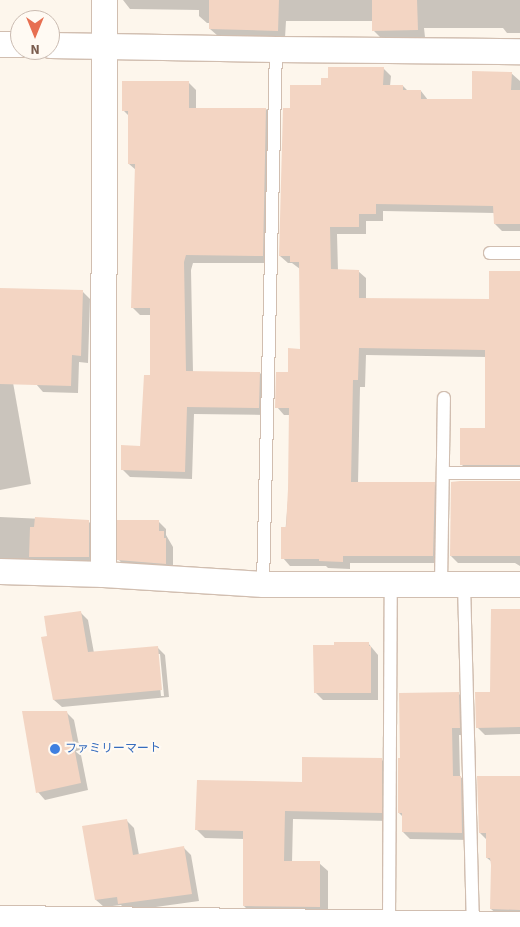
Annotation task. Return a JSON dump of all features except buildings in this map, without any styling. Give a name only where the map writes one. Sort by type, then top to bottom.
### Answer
[{"type":"street","points":[[103,574],[104,0]]},
{"type":"street","points":[[60,45],[276,50],[520,50]]},
{"type":"street","points":[[0,571],[103,574],[263,584],[520,584]]},
{"type":"street","points":[[0,918],[149,923],[300,924],[389,922],[520,924]]},
{"type":"lane","points":[[263,584],[276,50]]},
{"type":"lane","points":[[490,253],[520,253]]},
{"type":"lane","points":[[444,398],[443,473],[453,584],[473,923]]},
{"type":"lane","points":[[443,473],[520,473]]},
{"type":"lane","points":[[389,922],[390,584]]},
{"type":"place","name":"ファミリーマート","points":[[55,749]]}]
